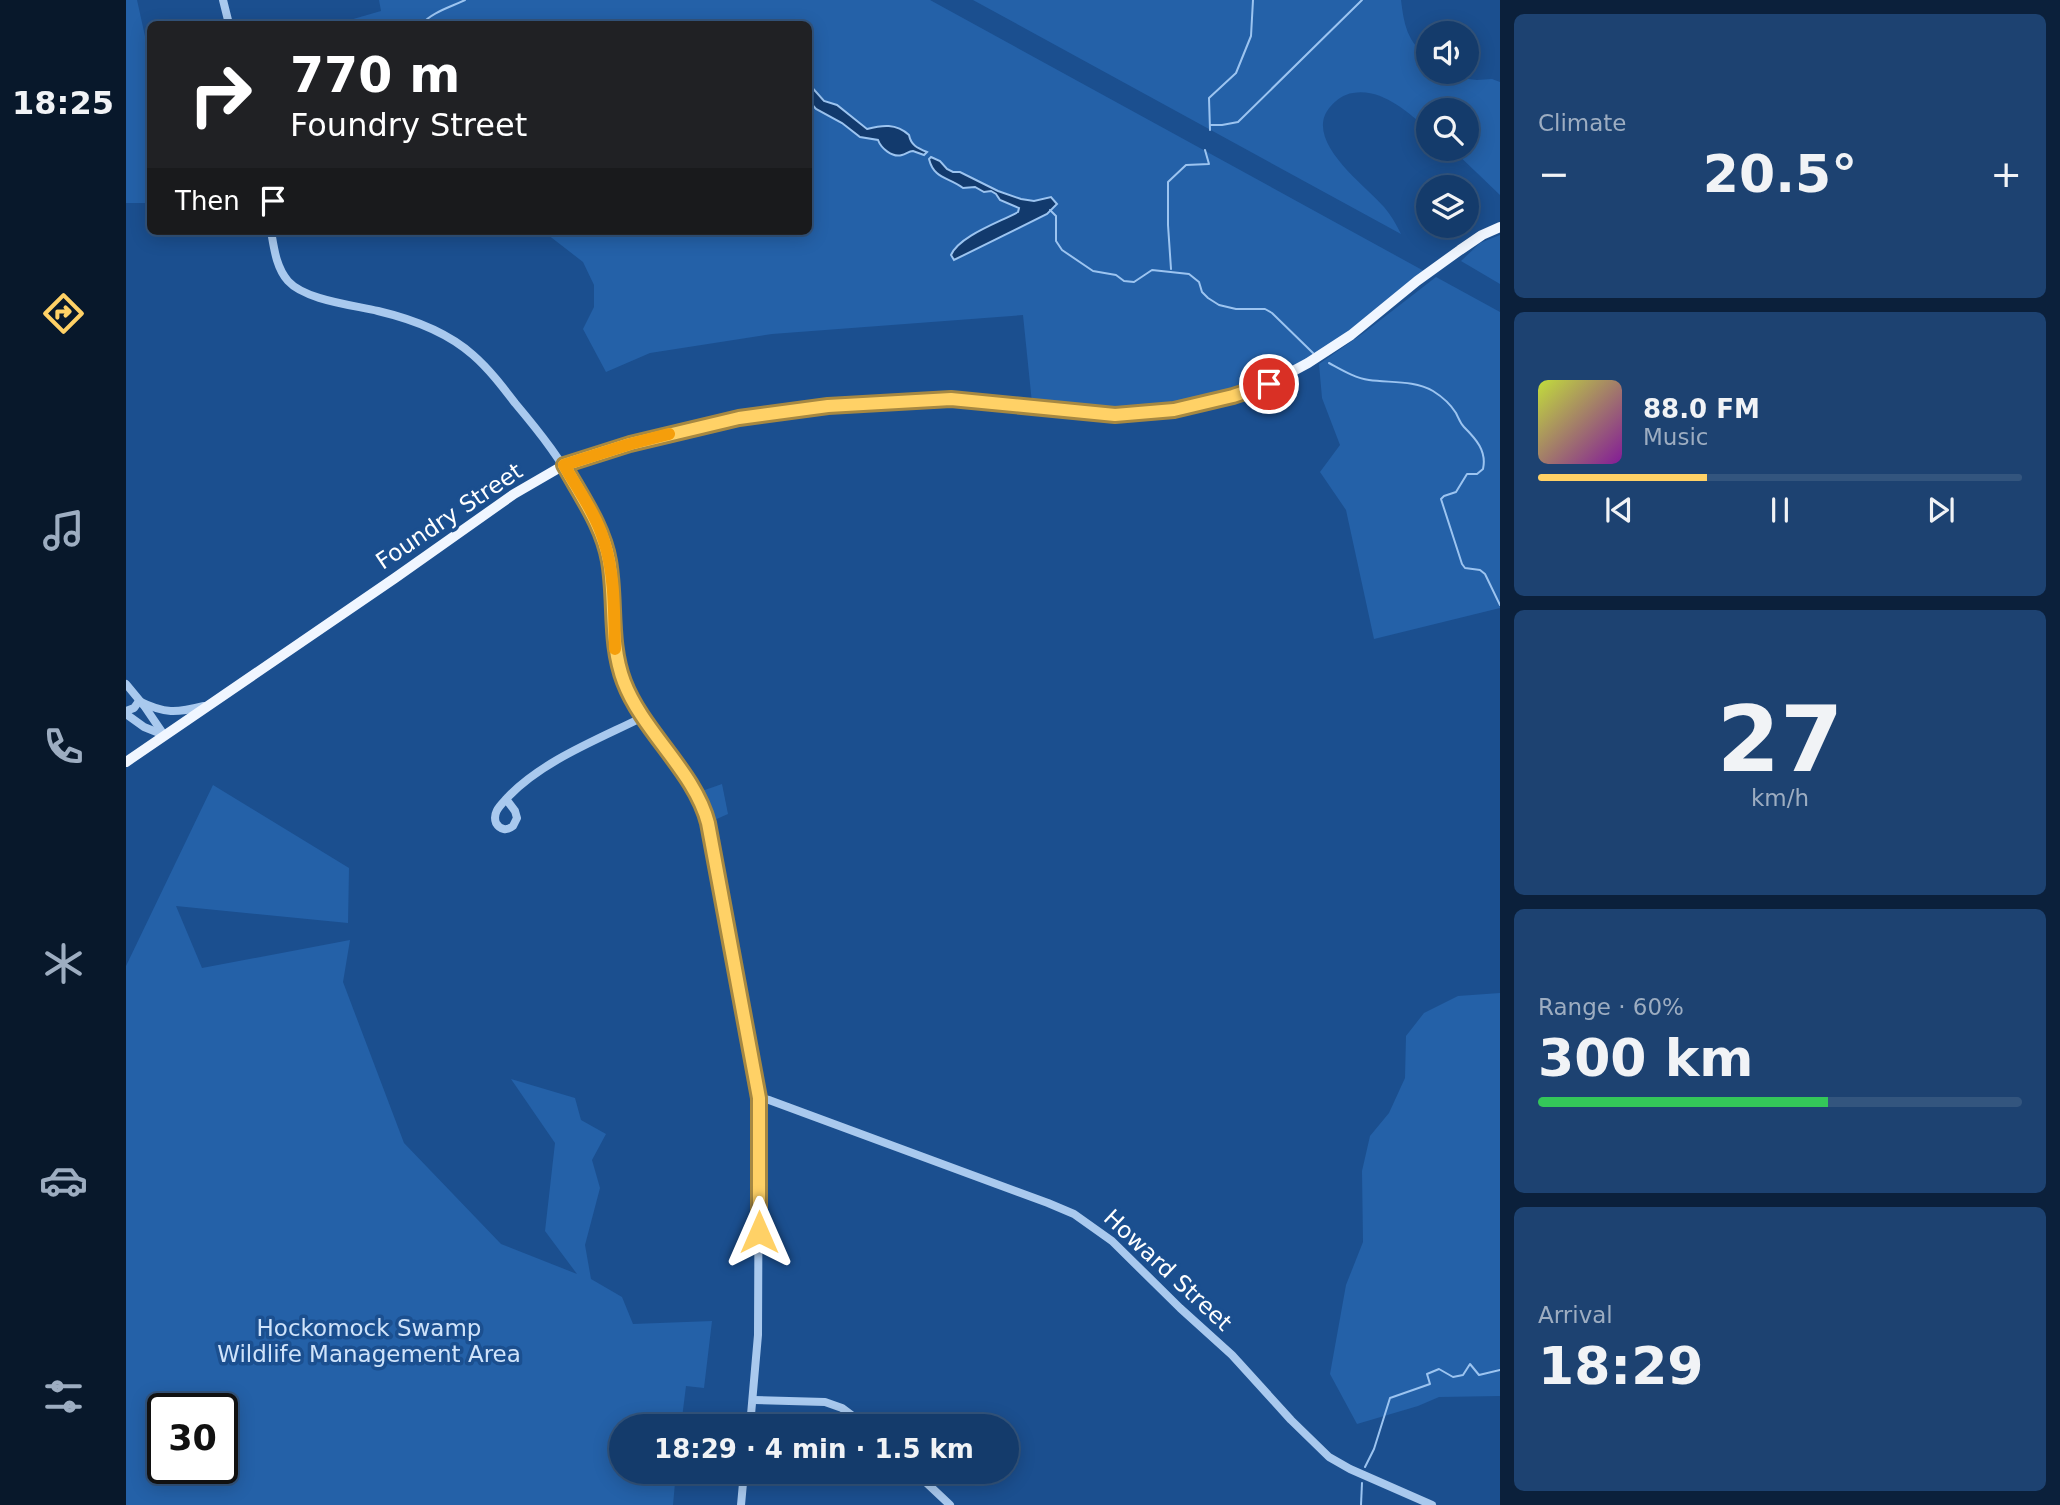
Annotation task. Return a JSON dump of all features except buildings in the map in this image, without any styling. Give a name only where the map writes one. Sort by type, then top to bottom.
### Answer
[{"type":"main road","name":"Foundry Street","points":[[126,762],[514,494],[564,465],[630,444],[739,418],[828,406],[951,399],[1115,415],[1174,410],[1233,396],[1269,384],[1308,363],[1351,335],[1460,250],[1500,227]]},
{"type":"street","points":[[222,0],[228,21]]},
{"type":"street","points":[[272,235],[280,267],[288,281],[296,288],[417,322],[439,331],[484,365],[550,445],[598,526],[604,541],[610,573],[617,660],[627,689],[694,791],[706,817],[759,1098],[758,1335],[752,1414]]},
{"type":"street","points":[[126,684],[164,735]]},
{"type":"street","points":[[139,701],[161,711],[172,712],[210,704]]},
{"type":"street","points":[[139,701],[134,708],[126,712],[144,727],[164,735]]},
{"type":"street","points":[[506,799],[535,773],[643,717]]},
{"type":"street","name":"Howard Street","points":[[759,1098],[1081,1217],[1112,1241],[1232,1355],[1321,1451],[1350,1469],[1432,1505]]},
{"type":"street","points":[[754,1400],[825,1402],[850,1414]]},
{"type":"street","points":[[741,1505],[743,1484]]},
{"type":"street","points":[[926,1484],[944,1503]]},
{"type":"green space","points":[[126,0],[137,0],[147,45],[147,203],[126,203]]},
{"type":"green space","points":[[379,0],[930,0],[1424,271],[1344,335],[1291,367],[1222,394],[1174,404],[1101,409],[1032,403],[1023,315],[772,334],[650,353],[606,372],[583,329],[594,307],[594,285],[583,262],[548,235],[812,235],[812,21],[346,21],[381,11]]},
{"type":"green space","points":[[973,0],[1401,0],[1408,32],[1416,46],[1416,84],[1479,84],[1479,80],[1492,79],[1500,82],[1500,195],[1465,161],[1479,161],[1479,98],[1416,98],[1416,119],[1394,103],[1374,94],[1364,92],[1346,95],[1330,107],[1324,120],[1324,133],[1339,161],[1384,207],[1401,234]]},
{"type":"green space","points":[[1500,235],[1500,284],[1461,261],[1480,243]]},
{"type":"green space","points":[[1436,277],[1500,312],[1500,608],[1374,639],[1346,510],[1320,472],[1340,445],[1322,398],[1319,364]]},
{"type":"green space","points":[[722,784],[728,814],[712,821],[702,791]]},
{"type":"green space","name":"Hockomock Swamp Wildlife Management Area","points":[[213,785],[349,868],[348,923],[176,906],[202,968],[350,940],[343,982],[404,1143],[501,1244],[577,1274],[545,1231],[555,1143],[511,1079],[575,1098],[581,1120],[606,1134],[592,1160],[600,1188],[585,1245],[591,1279],[622,1297],[633,1324],[712,1321],[704,1388],[686,1386],[682,1414],[609,1414],[609,1484],[675,1484],[673,1505],[126,1505],[126,966]]},
{"type":"green space","points":[[1500,993],[1500,1396],[1439,1397],[1357,1424],[1330,1374],[1346,1285],[1363,1242],[1362,1171],[1370,1136],[1389,1113],[1405,1078],[1406,1036],[1424,1013],[1458,996]]},
{"type":"shaded area","points":[[812,87],[824,101],[837,105],[867,129],[883,126],[899,128],[909,135],[915,146],[927,152],[924,155],[913,151],[902,155],[891,154],[878,140],[860,137],[842,123],[812,104]]},
{"type":"shaded area","points":[[931,157],[940,161],[947,169],[960,172],[998,191],[1034,201],[1051,197],[1057,204],[1047,214],[954,260],[951,255],[962,242],[1018,212],[1019,208],[1000,200],[991,191],[984,192],[975,187],[963,188],[942,177],[931,166]]},
{"type":"waterway","points":[[425,21],[465,0]]},
{"type":"waterway","points":[[1210,130],[1209,98],[1236,73],[1251,36],[1253,0]]},
{"type":"waterway","points":[[1210,125],[1238,122],[1362,0]]},
{"type":"waterway","points":[[1171,269],[1168,182],[1186,165],[1209,164],[1205,150]]},
{"type":"waterway","points":[[1050,210],[1056,216],[1056,241],[1062,250],[1093,271],[1134,282],[1152,270],[1189,274],[1199,282],[1202,292],[1219,305],[1236,309],[1265,309],[1272,313],[1313,353]]},
{"type":"waterway","points":[[1329,363],[1364,379],[1426,387],[1451,407],[1476,441],[1482,451],[1483,469],[1477,474],[1467,474],[1456,492],[1441,499],[1462,564],[1465,568],[1480,570],[1485,574],[1500,605]]},
{"type":"waterway","points":[[1365,1467],[1374,1449],[1390,1398],[1430,1384],[1427,1374],[1439,1369],[1453,1377],[1463,1375],[1470,1364],[1479,1375],[1500,1370]]},
{"type":"waterway","points":[[1361,1505],[1362,1483]]},
{"type":"slow traffic","points":[[615,649],[609,562],[604,541],[564,465],[669,434]]},
{"type":"route","points":[[759,1232],[759,1098],[708,823],[694,791],[643,717],[624,681],[616,653],[609,562],[604,541],[564,465],[630,444],[739,418],[828,406],[951,399],[1115,415],[1174,410],[1269,384]]}]
